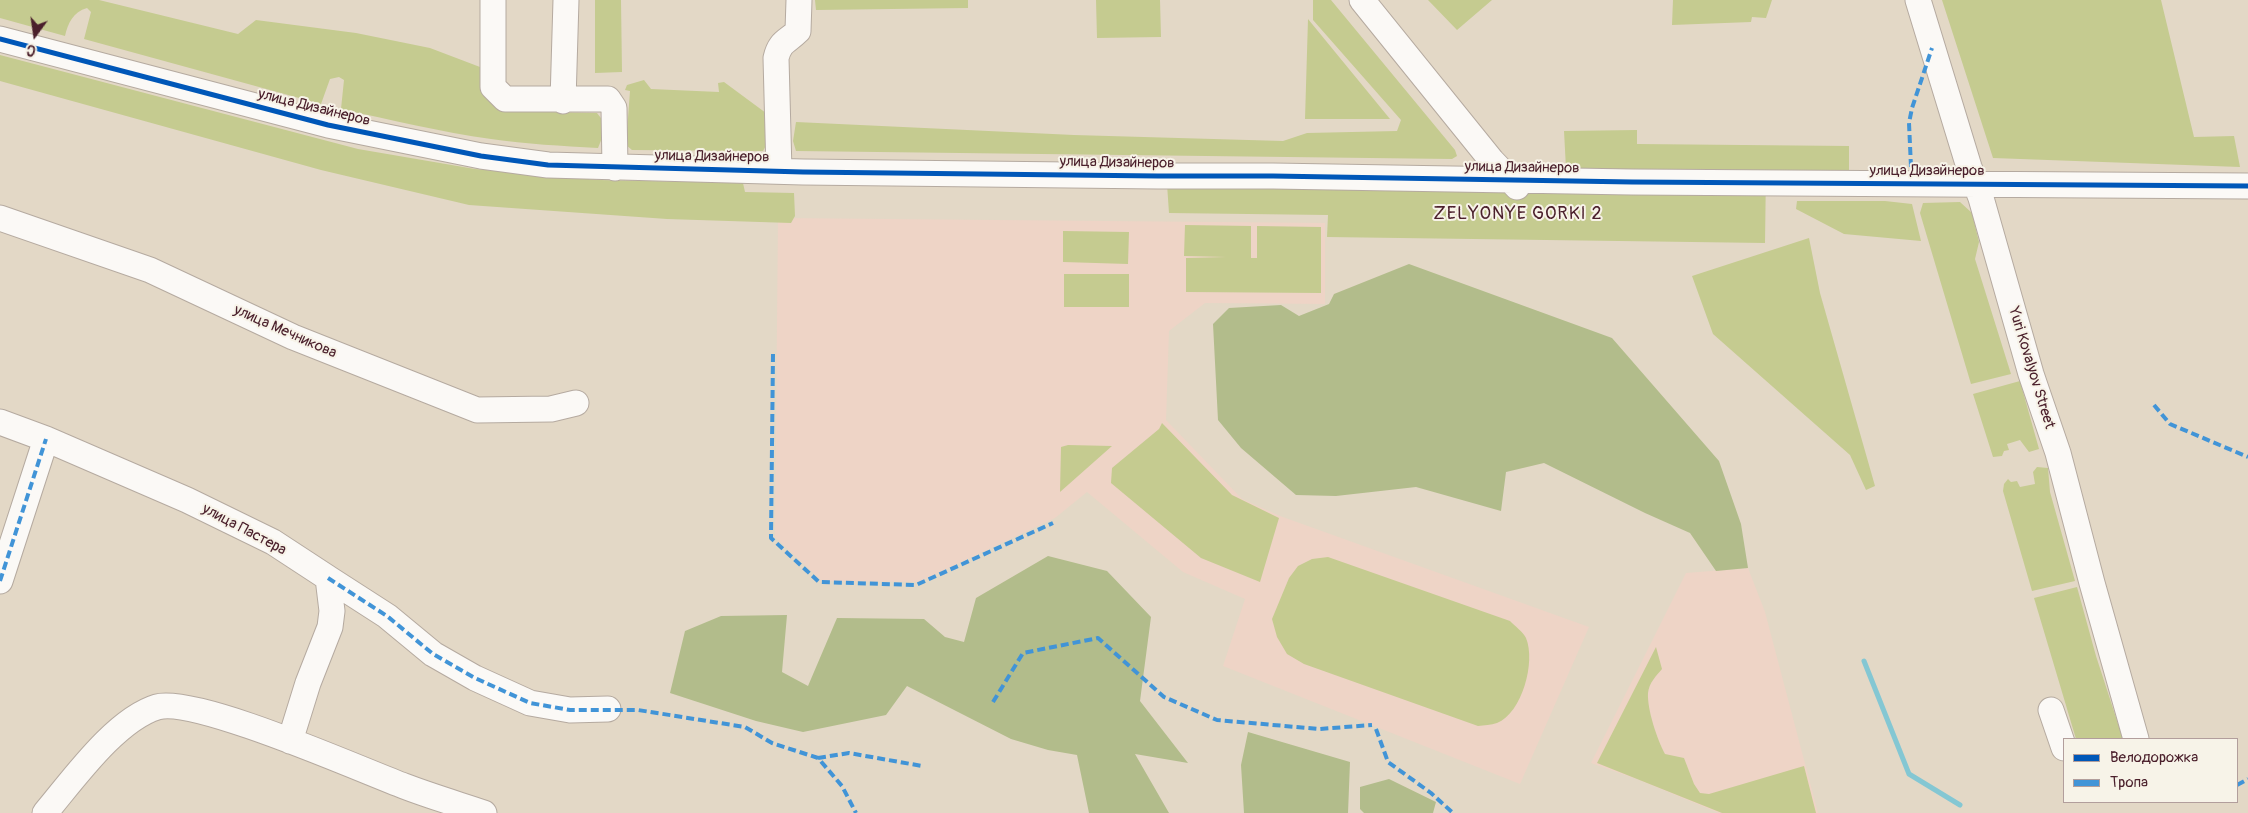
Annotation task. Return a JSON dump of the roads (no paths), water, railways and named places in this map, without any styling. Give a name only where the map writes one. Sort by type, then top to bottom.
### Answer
[{"type":"street","points":[[493,0],[493,87],[505,100],[563,101],[608,99],[614,108],[615,168]]},
{"type":"street","points":[[563,101],[566,0]]},
{"type":"street","points":[[779,171],[776,58],[783,41],[798,31],[799,0]]},
{"type":"street","points":[[1362,0],[1492,161],[1518,188]]},
{"type":"street","name":"Yuri Kovalyov Street","points":[[1918,0],[1980,198],[2031,374],[2058,453],[2136,738]]},
{"type":"street","name":"улица Дизайнеров","points":[[0,39],[328,126],[407,143],[548,165],[779,171],[1272,176],[1518,188],[1975,184],[2247,187]]},
{"type":"street","name":"улица Мечникова","points":[[0,218],[150,270],[293,337],[477,410],[551,409],[576,403]]},
{"type":"street","name":"улица Пастера","points":[[0,422],[46,439],[187,500],[272,542],[387,616],[433,654],[475,678],[530,703],[570,710],[608,709]]},
{"type":"street","points":[[0,581],[46,439]]},
{"type":"street","points":[[290,741],[308,683],[330,627],[332,611],[328,578]]},
{"type":"street","points":[[45,813],[115,733],[132,718],[158,707],[182,707],[224,718],[290,741],[406,787],[484,813]]},
{"type":"street","points":[[2051,710],[2063,745]]},
{"type":"waterway","points":[[1864,661],[1909,774],[1960,805]]},
{"type":"district","name":"ZELYONYE GORKI 2","points":[[1518,214]]}]
